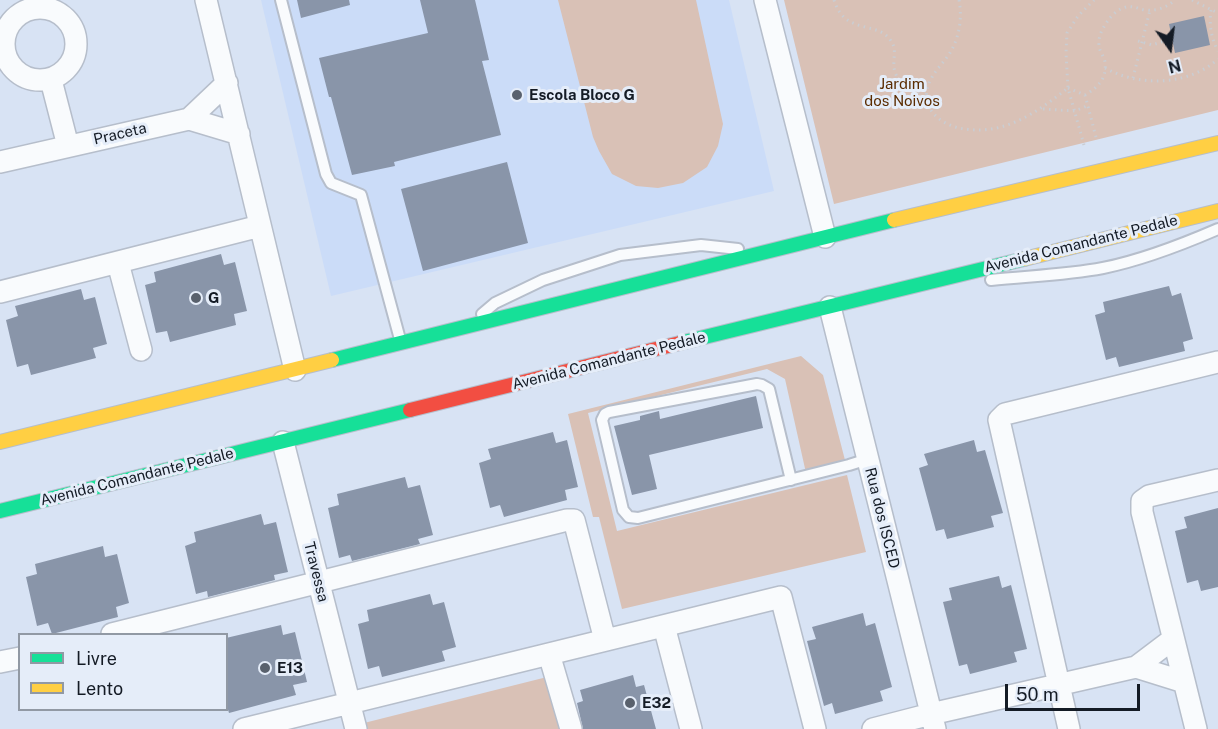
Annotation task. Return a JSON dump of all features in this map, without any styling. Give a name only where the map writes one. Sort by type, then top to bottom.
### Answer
[{"type":"street","points":[[206,0],[295,370]]},
{"type":"street","points":[[765,0],[825,237]]},
{"type":"street","points":[[42,8],[54,10],[68,20],[76,38],[76,51],[64,72],[51,80],[38,81],[17,73],[4,54],[1,41],[6,29],[16,16],[27,10],[42,8]]},
{"type":"street","points":[[51,80],[68,146]]},
{"type":"street","points":[[189,119],[227,83]]},
{"type":"street","name":"Praceta","points":[[0,162],[189,119],[239,134]]},
{"type":"street","points":[[0,442],[825,237],[1218,143]]},
{"type":"street","name":"Avenida Comandante Pedale","points":[[0,511],[1218,210]]},
{"type":"street","points":[[0,292],[260,226]]},
{"type":"street","points":[[118,263],[141,350]]},
{"type":"street","name":"Rua dos ISCED","points":[[830,307],[933,722]]},
{"type":"street","points":[[1069,729],[999,420],[1005,414],[1218,362]]},
{"type":"street","name":"Travessa","points":[[283,442],[356,729]]},
{"type":"street","points":[[1196,729],[1142,512],[1142,501],[1149,496],[1218,480]]},
{"type":"street","points":[[116,633],[534,528],[574,520],[605,640]]},
{"type":"street","points":[[244,729],[781,597],[815,729]]},
{"type":"street","points":[[664,626],[691,729]]},
{"type":"street","points":[[873,729],[933,722],[1060,685],[1136,667],[1173,639]]},
{"type":"street","points":[[549,654],[571,729]]},
{"type":"street","points":[[0,662],[18,658]]},
{"type":"street","points":[[1136,667],[1184,682]]},
{"type":"lane","points":[[281,0],[326,174],[332,183],[361,195],[401,344]]},
{"type":"lane","points":[[919,285],[1060,275],[1105,267],[1151,255],[1218,229]]},
{"type":"lane","points":[[469,325],[495,303],[543,280],[620,255],[701,245],[771,252]]},
{"type":"lane","points":[[791,480],[769,389],[762,385],[757,384],[609,412],[602,420],[623,510],[629,517],[638,518],[791,480],[868,459]]},
{"type":"path","points":[[834,0],[840,14],[850,23],[883,33],[891,40],[895,49],[894,70],[900,82],[907,89],[917,92],[927,90]]},
{"type":"path","points":[[959,0],[959,26],[954,46],[931,79],[927,90],[927,99],[934,116],[954,128],[990,130],[1007,126],[1041,108],[1068,88]]},
{"type":"path","points":[[1084,145],[1068,88],[1067,33],[1078,16],[1094,0]]},
{"type":"path","points":[[1068,88],[1084,94],[1095,88],[1104,78],[1105,62],[1099,45],[1101,32],[1109,19],[1119,10],[1131,6],[1144,10],[1165,8],[1175,0]]},
{"type":"path","points":[[1192,0],[1218,13]]},
{"type":"path","points":[[1133,78],[1140,42],[1150,10]]},
{"type":"path","points":[[1211,10],[1212,34],[1218,51]]},
{"type":"path","points":[[1140,42],[1152,45],[1171,39]]},
{"type":"path","points":[[1104,68],[1116,74],[1150,82],[1184,78],[1212,65],[1218,59]]},
{"type":"path","points":[[1084,94],[1097,141]]},
{"type":"path","points":[[1041,108],[1075,111],[1087,106]]},
{"type":"shaded area","name":"Escola Bloco G","points":[[261,0],[729,0],[774,191],[331,296]]},
{"type":"green space","points":[[558,0],[696,0],[723,124],[718,146],[707,167],[683,183],[658,188],[636,186],[612,174],[593,137]]},
{"type":"green space","name":"Jardim dos Noivos","points":[[784,0],[1218,0],[1218,110],[834,204]]},
{"type":"green space","points":[[801,356],[823,375],[846,464],[806,473],[785,379],[767,369],[588,413],[617,531],[847,475],[866,552],[622,609],[599,517],[593,517],[568,414]]},
{"type":"green space","points":[[551,676],[564,729],[365,729],[364,723]]},
{"type":"building","points":[[297,0],[349,0],[350,5],[301,18]]},
{"type":"building","points":[[420,0],[475,0],[489,60],[482,61],[501,135],[394,162],[395,166],[352,175],[319,58],[428,33]]},
{"type":"building","points":[[1204,16],[1210,45],[1175,53],[1169,24]]},
{"type":"building","points":[[507,162],[528,243],[423,271],[401,189]]},
{"type":"building","name":"G","points":[[221,254],[224,265],[235,262],[247,311],[234,314],[236,325],[170,342],[167,331],[156,333],[145,285],[156,282],[154,272]]},
{"type":"building","points":[[1169,286],[1172,296],[1181,293],[1193,339],[1183,342],[1185,351],[1119,367],[1116,357],[1106,360],[1095,315],[1105,312],[1103,302]]},
{"type":"building","points":[[81,289],[84,300],[95,297],[107,344],[93,348],[96,358],[31,375],[28,364],[17,367],[6,320],[18,316],[15,306]]},
{"type":"building","points":[[756,396],[763,428],[649,455],[657,489],[632,495],[614,426],[640,420],[640,416],[659,411],[660,419]]},
{"type":"building","points":[[553,432],[556,443],[567,440],[578,487],[565,490],[567,500],[504,517],[500,505],[490,508],[479,463],[491,459],[488,449]]},
{"type":"building","points":[[974,440],[977,452],[985,450],[1003,513],[991,516],[994,527],[947,539],[944,529],[936,531],[919,468],[928,465],[924,454]]},
{"type":"building","points":[[405,477],[408,488],[420,485],[433,535],[418,539],[420,544],[352,561],[350,555],[339,558],[328,508],[339,505],[337,494]]},
{"type":"building","points":[[1218,508],[1218,587],[1201,591],[1198,580],[1187,583],[1175,531],[1187,528],[1184,517]]},
{"type":"building","points":[[261,514],[264,525],[276,522],[288,572],[274,575],[275,580],[208,597],[207,591],[196,594],[185,546],[196,542],[194,532]]},
{"type":"building","points":[[103,546],[105,557],[117,554],[129,603],[116,607],[118,617],[52,633],[48,623],[37,626],[26,577],[37,574],[35,564]]},
{"type":"building","points":[[999,576],[1002,588],[1011,585],[1027,649],[1014,652],[1017,662],[970,674],[967,664],[959,666],[943,602],[952,600],[949,588]]},
{"type":"building","points":[[430,594],[433,605],[444,602],[456,647],[442,651],[445,661],[382,677],[379,666],[368,669],[358,624],[369,621],[367,610]]},
{"type":"building","points":[[863,613],[866,626],[875,623],[892,687],[880,691],[883,701],[835,714],[832,703],[824,706],[807,641],[816,639],[812,627]]},
{"type":"building","name":"E13","points":[[281,625],[283,635],[295,632],[307,682],[293,685],[296,695],[229,713],[228,638]]},
{"type":"building","name":"E32","points":[[633,675],[636,687],[644,685],[656,729],[583,729],[577,703],[583,701],[580,690]]},
{"type":"traffic: fast","points":[[332,360],[894,220]]},
{"type":"traffic: fast","points":[[680,343],[1024,259]]},
{"type":"traffic: fast","points":[[0,511],[410,410]]},
{"type":"traffic: slow","points":[[894,220],[1218,143]]},
{"type":"traffic: slow","points":[[1024,259],[1218,211]]},
{"type":"traffic: slow","points":[[0,442],[332,360]]},
{"type":"traffic: jam","points":[[410,410],[680,343]]},
{"type":"place","name":"Escola Bloco G","points":[[517,95]]},
{"type":"place","name":"G","points":[[196,298]]},
{"type":"place","name":"E13","points":[[265,668]]},
{"type":"place","name":"E32","points":[[630,703]]}]
